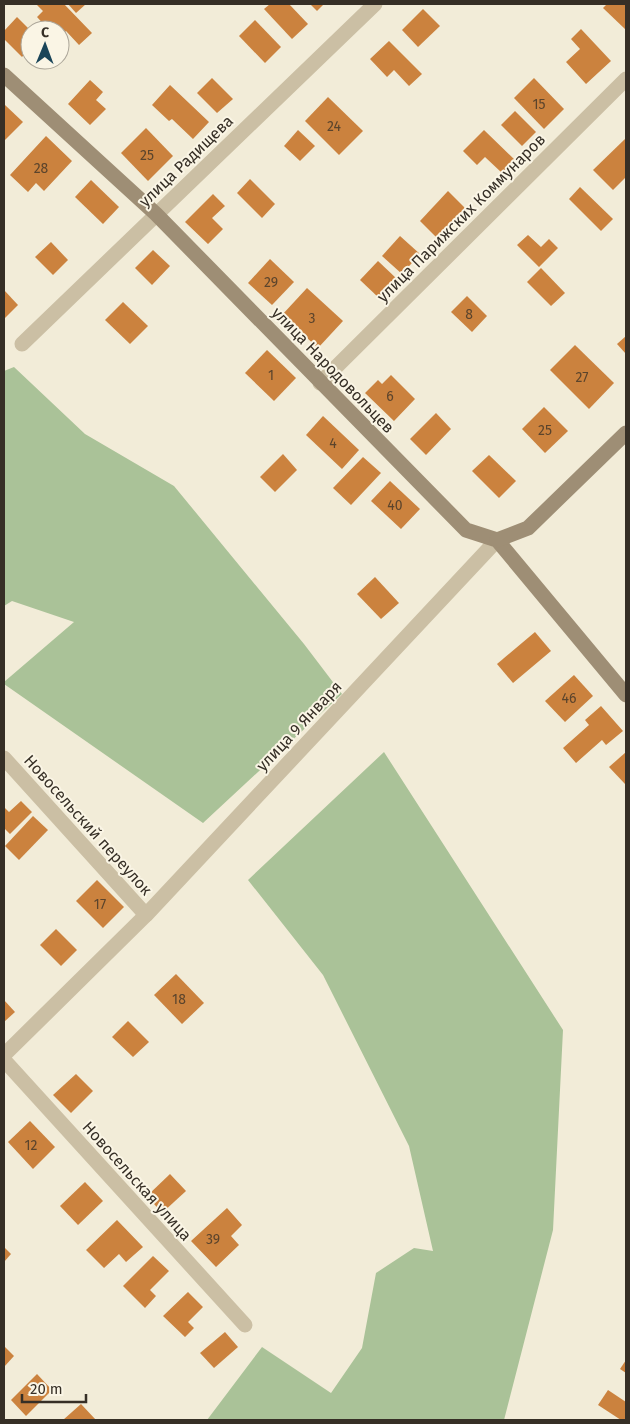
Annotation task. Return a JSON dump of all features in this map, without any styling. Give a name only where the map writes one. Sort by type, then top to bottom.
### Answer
[{"type":"main road","name":"улица Народовольцев","points":[[4,75],[156,214],[466,530],[497,540]]},
{"type":"main road","name":"улица 9 Января","points":[[497,540],[528,528],[626,433]]},
{"type":"main road","points":[[497,540],[626,696]]},
{"type":"street","name":"улица Радищева","points":[[22,344],[375,4]]},
{"type":"street","name":"улица Парижских Коммунаров","points":[[320,383],[626,79]]},
{"type":"street","name":"улица 9 Января","points":[[4,1056],[146,915],[497,540]]},
{"type":"street","name":"Новосельский переулок","points":[[4,758],[146,915]]},
{"type":"street","name":"Новосельская улица","points":[[4,1060],[245,1325]]},
{"type":"green space","points":[[14,367],[85,434],[174,486],[304,644],[342,694],[203,823],[4,684],[74,622],[12,601],[4,606],[4,371]]},
{"type":"green space","points":[[384,752],[563,1030],[553,1230],[504,1420],[207,1420],[262,1347],[331,1393],[362,1348],[376,1273],[414,1248],[433,1251],[409,1146],[323,975],[248,880]]},
{"type":"building","points":[[64,4],[92,33],[79,45],[70,35],[70,20],[40,20],[37,17],[43,11],[37,5]]},
{"type":"building","points":[[68,4],[86,4],[76,13]]},
{"type":"building","points":[[270,4],[289,4],[308,24],[292,39],[264,9]]},
{"type":"building","points":[[310,4],[324,4],[317,11]]},
{"type":"building","points":[[607,4],[626,4],[626,30],[603,8]]},
{"type":"building","points":[[423,9],[440,26],[418,47],[402,30]]},
{"type":"building","points":[[17,17],[20,20],[20,55],[4,39],[4,31]]},
{"type":"building","points":[[255,20],[281,47],[265,63],[239,36]]},
{"type":"building","points":[[581,29],[611,61],[586,84],[566,62],[580,49],[571,39]]},
{"type":"building","points":[[389,41],[422,74],[409,86],[394,70],[387,77],[370,59]]},
{"type":"building","points":[[212,78],[233,99],[217,113],[197,93]]},
{"type":"building","points":[[534,78],[564,109],[544,129],[514,98]]},
{"type":"building","points":[[90,80],[103,92],[96,100],[106,109],[90,125],[68,104]]},
{"type":"building","points":[[170,85],[209,122],[193,139],[172,119],[169,121],[152,105]]},
{"type":"building","points":[[328,97],[363,131],[339,155],[305,121]]},
{"type":"building","points":[[5,105],[23,122],[4,141],[4,107]]},
{"type":"building","points":[[515,111],[536,132],[522,146],[501,125]]},
{"type":"building","points":[[146,128],[173,156],[148,181],[121,153]]},
{"type":"building","points":[[298,130],[315,146],[300,161],[284,146]]},
{"type":"building","points":[[484,130],[515,160],[502,173],[485,157],[477,165],[463,151]]},
{"type":"building","points":[[46,136],[72,161],[44,191],[36,183],[28,192],[10,175]]},
{"type":"building","points":[[626,138],[626,177],[613,190],[593,170]]},
{"type":"building","points":[[250,179],[275,204],[262,218],[237,193]]},
{"type":"building","points":[[91,180],[119,207],[103,224],[75,197]]},
{"type":"building","points":[[580,187],[613,219],[601,231],[569,199]]},
{"type":"building","points":[[448,191],[466,209],[438,239],[420,221]]},
{"type":"building","points":[[213,194],[225,206],[212,218],[223,229],[208,244],[185,222]]},
{"type":"building","points":[[528,235],[541,247],[549,239],[558,248],[539,267],[517,245]]},
{"type":"building","points":[[400,236],[420,254],[402,274],[382,256]]},
{"type":"building","points":[[51,242],[68,260],[53,275],[35,257]]},
{"type":"building","points":[[153,250],[170,266],[152,285],[135,268]]},
{"type":"building","points":[[270,259],[294,282],[272,305],[248,283]]},
{"type":"building","points":[[378,261],[397,279],[379,298],[360,280]]},
{"type":"building","points":[[541,268],[565,293],[551,306],[527,282]]},
{"type":"building","points":[[307,288],[343,321],[318,348],[282,315]]},
{"type":"building","points":[[4,290],[18,305],[4,319]]},
{"type":"building","points":[[467,296],[487,316],[472,332],[451,312]]},
{"type":"building","points":[[123,302],[148,326],[130,344],[105,320]]},
{"type":"building","points":[[626,336],[626,354],[617,344]]},
{"type":"building","points":[[575,345],[614,383],[589,409],[550,370]]},
{"type":"building","points":[[267,350],[296,378],[274,401],[245,373]]},
{"type":"building","points":[[391,375],[415,399],[394,421],[365,393],[378,380],[382,384]]},
{"type":"building","points":[[544,407],[568,431],[545,453],[522,429]]},
{"type":"building","points":[[436,413],[451,429],[426,455],[410,439]]},
{"type":"building","points":[[323,416],[359,450],[342,469],[306,435]]},
{"type":"building","points":[[283,454],[297,470],[275,492],[260,477]]},
{"type":"building","points":[[489,455],[516,481],[499,498],[472,471]]},
{"type":"building","points":[[363,457],[381,473],[351,505],[333,488]]},
{"type":"building","points":[[390,481],[420,509],[401,529],[371,501]]},
{"type":"building","points":[[375,577],[399,603],[381,619],[357,594]]},
{"type":"building","points":[[535,632],[551,651],[513,683],[497,664]]},
{"type":"building","points":[[574,675],[593,696],[565,722],[545,701]]},
{"type":"building","points":[[601,706],[623,731],[606,745],[602,740],[576,763],[563,748],[589,725],[585,720]]},
{"type":"building","points":[[626,752],[626,782],[625,784],[609,767]]},
{"type":"building","points":[[21,801],[32,812],[10,834],[4,828],[4,807],[9,812]]},
{"type":"building","points":[[33,816],[48,830],[19,860],[5,846]]},
{"type":"building","points":[[97,880],[124,907],[103,928],[76,901]]},
{"type":"building","points":[[56,929],[77,950],[61,966],[40,945]]},
{"type":"building","points":[[176,974],[204,1003],[182,1024],[154,995]]},
{"type":"building","points":[[4,1000],[15,1012],[4,1022]]},
{"type":"building","points":[[128,1021],[149,1042],[133,1057],[112,1037]]},
{"type":"building","points":[[76,1074],[93,1091],[71,1113],[53,1095]]},
{"type":"building","points":[[30,1121],[55,1147],[33,1169],[8,1142]]},
{"type":"building","points":[[170,1174],[186,1191],[162,1213],[147,1196]]},
{"type":"building","points":[[85,1182],[103,1201],[78,1225],[60,1206]]},
{"type":"building","points":[[227,1208],[242,1225],[231,1236],[239,1245],[216,1267],[191,1241]]},
{"type":"building","points":[[117,1220],[143,1247],[126,1262],[119,1254],[104,1268],[86,1250]]},
{"type":"building","points":[[4,1247],[11,1254],[4,1262]]},
{"type":"building","points":[[153,1256],[169,1271],[150,1290],[156,1296],[145,1308],[123,1286]]},
{"type":"building","points":[[188,1292],[203,1307],[188,1322],[194,1328],[185,1337],[163,1316]]},
{"type":"building","points":[[225,1332],[238,1347],[214,1368],[200,1353]]},
{"type":"building","points":[[4,1346],[14,1356],[4,1367]]},
{"type":"building","points":[[626,1360],[626,1373],[620,1369]]},
{"type":"building","points":[[37,1374],[52,1390],[26,1416],[11,1400]]},
{"type":"building","points":[[608,1390],[626,1402],[625,1420],[621,1420],[598,1405]]},
{"type":"building","points":[[81,1404],[96,1420],[63,1420]]}]
